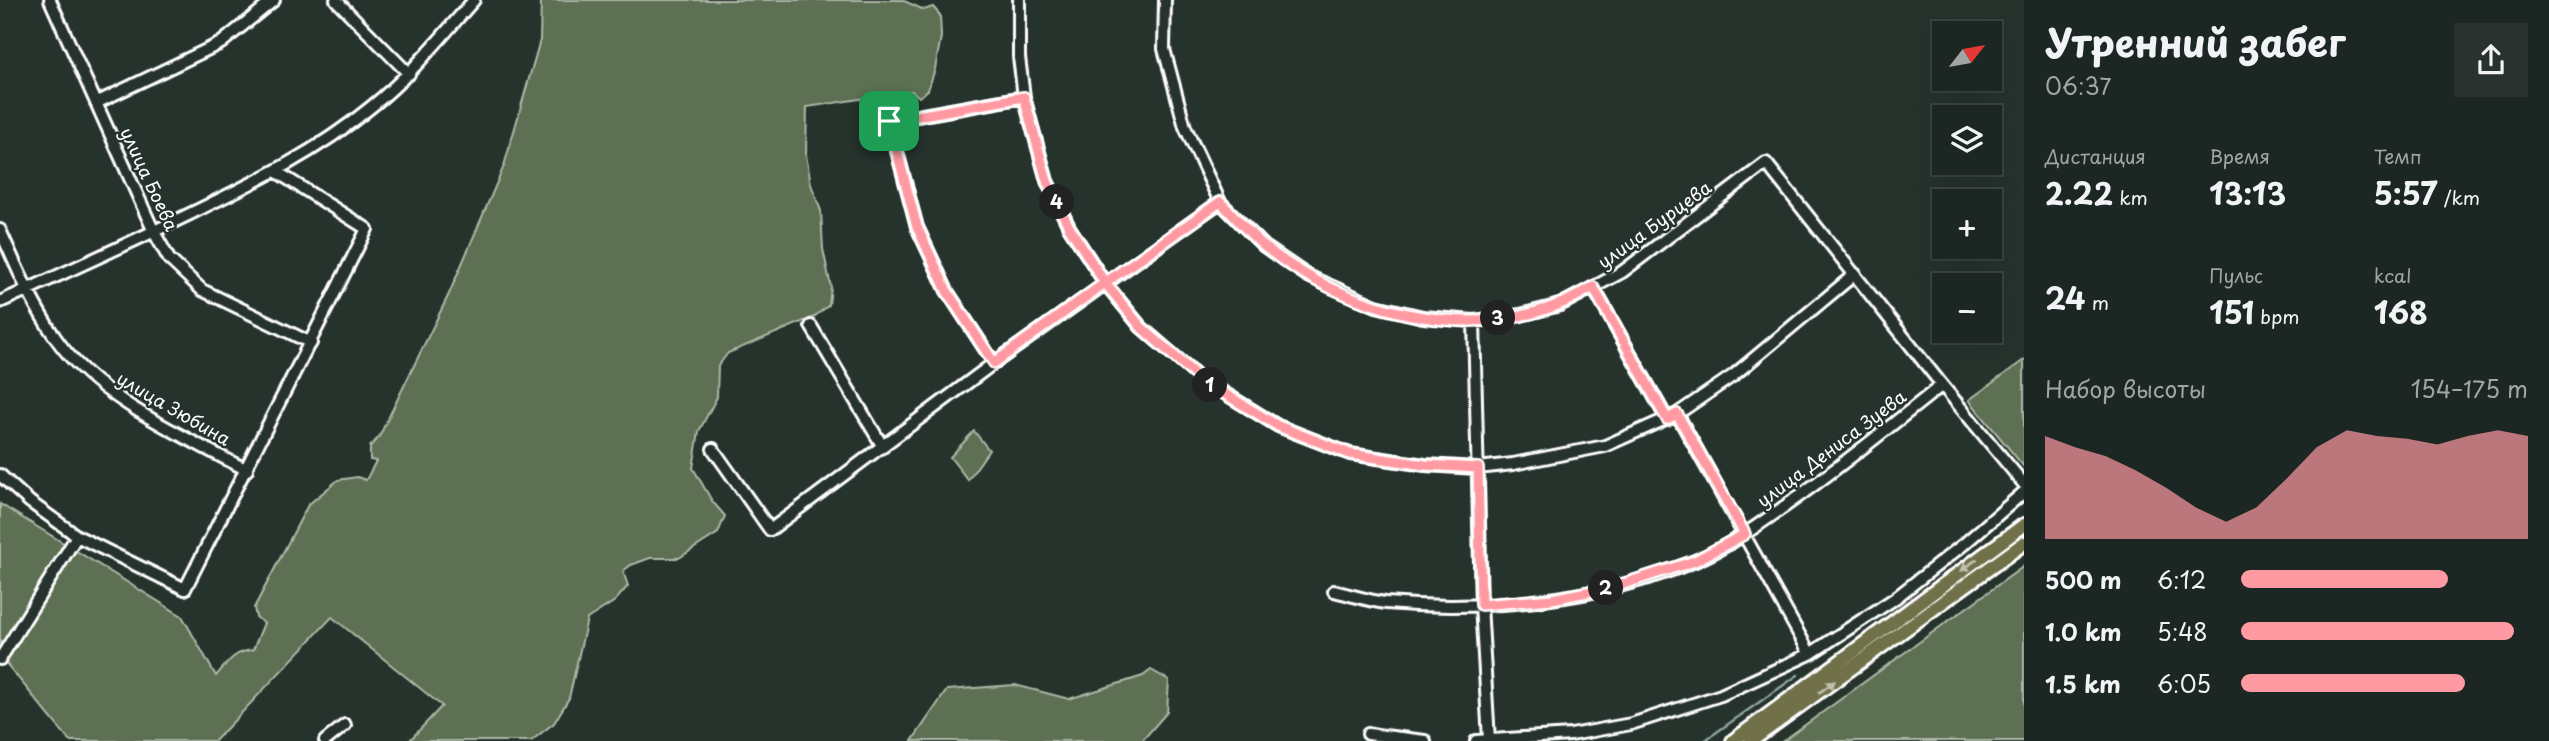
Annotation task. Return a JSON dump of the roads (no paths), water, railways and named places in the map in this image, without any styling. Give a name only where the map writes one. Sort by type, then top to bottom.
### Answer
[{"type":"main road","points":[[1733,741],[2024,524]]},
{"type":"main road","points":[[1751,741],[2024,543]]},
{"type":"street","name":"улица Боева","points":[[50,0],[154,232],[169,259],[202,290],[311,343]]},
{"type":"street","points":[[96,103],[221,43],[274,0]]},
{"type":"street","points":[[336,0],[409,74]]},
{"type":"street","points":[[0,302],[277,172],[322,144],[372,107],[409,74],[474,0]]},
{"type":"street","points":[[1018,0],[1019,57],[1024,97],[1047,181],[1069,227],[1105,283],[1141,327],[1200,379],[1278,426],[1350,454],[1425,465],[1478,468],[1605,446],[1672,416],[1734,375],[1856,274],[1942,385],[2024,484]]},
{"type":"street","name":"улица Бурцева","points":[[1165,0],[1164,49],[1185,127],[1220,202],[1264,246],[1308,276],[1376,306],[1423,317],[1474,321],[1520,315],[1560,304],[1622,272],[1766,163],[1856,274]]},
{"type":"street","points":[[994,363],[947,291],[917,227],[889,121],[1024,97]]},
{"type":"street","points":[[0,475],[30,502],[77,536],[185,589],[368,229],[277,172]]},
{"type":"street","points":[[713,449],[770,530],[994,363],[1220,202]]},
{"type":"street","name":"улица Зюбина","points":[[0,230],[27,290],[58,342],[101,386],[159,424],[247,470]]},
{"type":"street","points":[[1593,287],[1745,534],[1810,654]]},
{"type":"street","points":[[1474,321],[1481,605],[1489,740]]},
{"type":"street","points":[[811,326],[883,447]]},
{"type":"street","name":"улица Дениса Зуева","points":[[1334,591],[1384,603],[1481,605],[1552,599],[1617,586],[1695,561],[1745,534],[1816,484],[1942,385]]},
{"type":"street","points":[[1476,741],[1571,736],[1630,724],[1721,695],[1810,654],[1894,598],[1964,544],[2024,492]]},
{"type":"street","points":[[0,659],[77,536]]},
{"type":"street","points":[[325,741],[345,725]]},
{"type":"street","points":[[1368,734],[1425,741]]},
{"type":"waterway","points":[[1704,741],[1798,675]]}]
